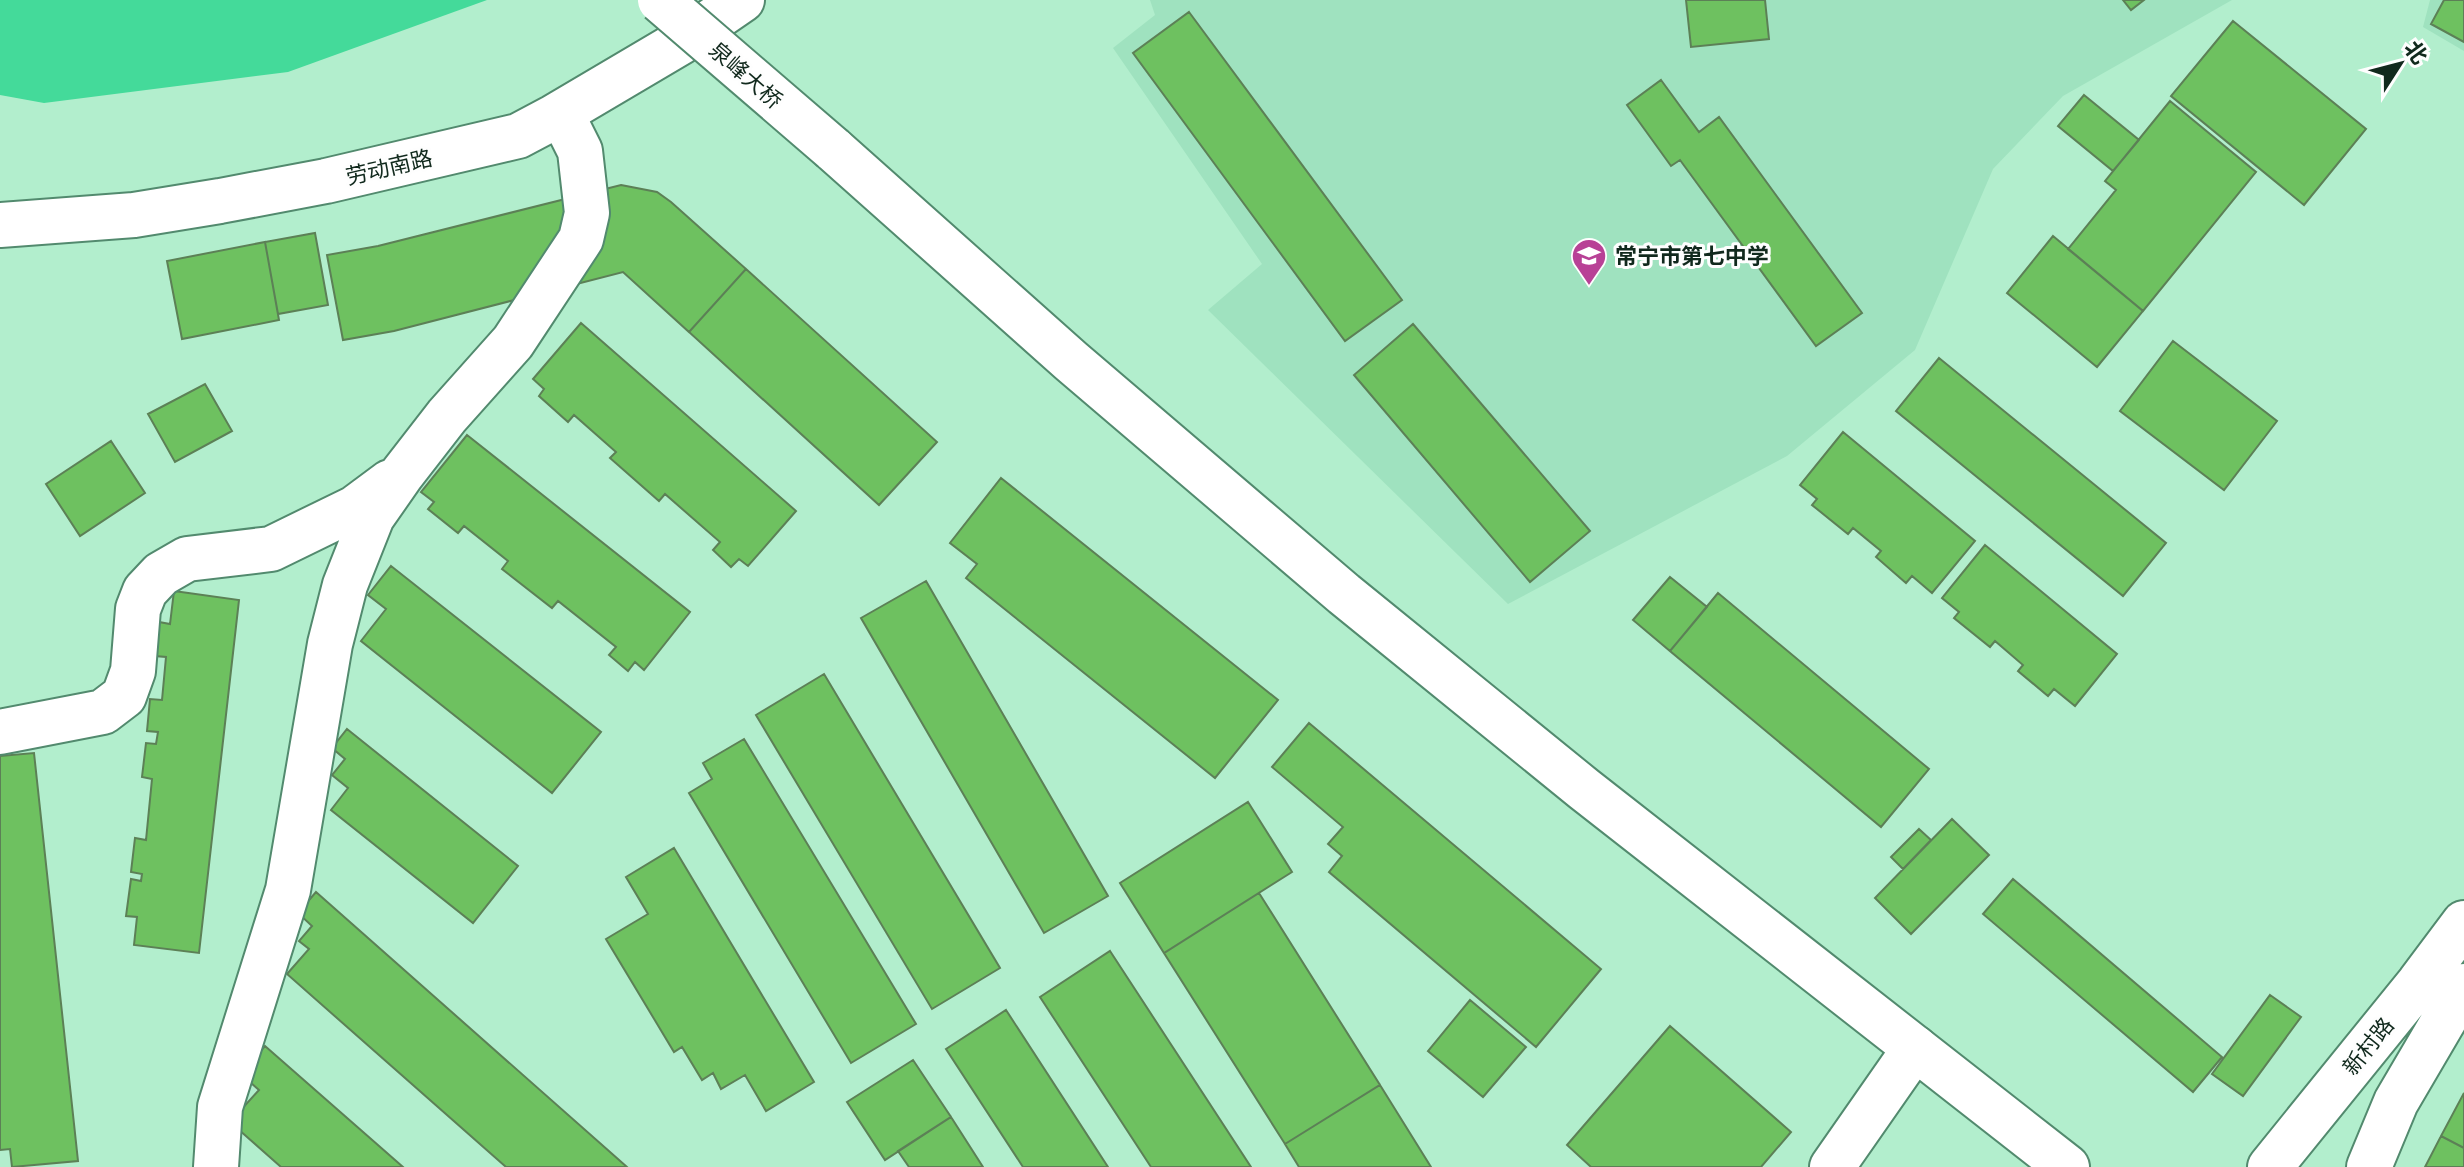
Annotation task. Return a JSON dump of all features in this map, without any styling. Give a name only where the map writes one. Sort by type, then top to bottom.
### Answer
[{"type":"main road","name":"泉峰大桥","points":[[660,0],[1071,361],[1344,594],[1584,789],[2067,1167]]},
{"type":"main road","name":"劳动南路","points":[[0,225],[134,215],[326,181],[518,136],[681,42],[742,0]]},
{"type":"main road","points":[[216,1167],[220,1107],[288,890],[330,644],[345,585],[372,517],[447,416],[513,342],[581,239],[587,213],[580,151],[561,113]]},
{"type":"main road","points":[[0,732],[103,712],[124,696],[133,671],[138,609],[145,591],[161,574],[187,559],[271,549],[355,508],[402,474]]},
{"type":"main road","name":"新村路","points":[[2270,1167],[2464,923]]},
{"type":"main road","points":[[2369,1167],[2396,1102],[2464,986]]},
{"type":"main road","points":[[1832,1167],[1915,1048]]},
{"type":"shaded area","points":[[0,0],[487,0],[288,72],[44,103],[0,95]]},
{"type":"shaded area","name":"常宁市第七中学","points":[[1150,0],[2232,0],[2063,96],[1993,169],[1915,350],[1787,456],[1508,604],[1208,310],[1262,264],[1113,48],[1155,15]]},
{"type":"shaded area","points":[[2430,0],[2464,0],[2464,51],[2423,27]]},
{"type":"building","points":[[1686,0],[1765,0],[1769,39],[1691,47]]},
{"type":"building","points":[[2123,0],[2144,0],[2131,10]]},
{"type":"building","points":[[2444,0],[2464,0],[2464,42],[2431,24]]},
{"type":"building","points":[[1189,12],[1402,300],[1345,341],[1133,53]]},
{"type":"building","points":[[2233,21],[2366,129],[2304,205],[2171,96]]},
{"type":"building","points":[[1661,80],[1699,132],[1719,117],[1862,313],[1816,346],[1680,160],[1671,166],[1627,105]]},
{"type":"building","points":[[2084,95],[2139,140],[2113,171],[2058,126]]},
{"type":"building","points":[[2170,101],[2256,172],[2143,311],[2068,249],[2116,190],[2105,181]]},
{"type":"building","points":[[621,185],[657,192],[746,269],[689,332],[623,272],[394,331],[343,340],[327,255],[378,246]]},
{"type":"building","points":[[315,233],[328,305],[278,314],[265,242]]},
{"type":"building","points":[[2053,236],[2143,311],[2097,367],[2007,293]]},
{"type":"building","points":[[265,242],[279,320],[182,339],[167,261]]},
{"type":"building","points":[[746,269],[937,442],[879,505],[689,332]]},
{"type":"building","points":[[581,323],[796,511],[748,566],[739,559],[731,567],[713,550],[720,542],[665,494],[659,501],[610,458],[616,452],[574,415],[568,422],[539,396],[544,389],[533,379]]},
{"type":"building","points":[[1413,324],[1590,531],[1530,582],[1354,375]]},
{"type":"building","points":[[2173,341],[2277,421],[2224,490],[2120,411]]},
{"type":"building","points":[[1939,358],[2166,543],[2123,596],[1896,411]]},
{"type":"building","points":[[205,384],[232,431],[175,462],[148,414]]},
{"type":"building","points":[[1843,432],[1975,541],[1932,593],[1912,576],[1906,583],[1876,557],[1881,551],[1853,528],[1848,534],[1812,505],[1817,499],[1800,485]]},
{"type":"building","points":[[467,435],[690,612],[644,670],[635,662],[628,671],[609,655],[616,647],[558,601],[552,608],[502,569],[508,561],[464,526],[458,533],[428,509],[434,502],[421,492]]},
{"type":"building","points":[[111,441],[145,493],[80,536],[46,484]]},
{"type":"building","points":[[1001,478],[1278,700],[1215,778],[966,578],[977,564],[950,543]]},
{"type":"building","points":[[1985,545],[2117,654],[2075,706],[2054,689],[2048,696],[2018,671],[2023,665],[1995,641],[1990,647],[1954,618],[1959,612],[1942,598]]},
{"type":"building","points":[[391,566],[601,732],[552,793],[361,641],[386,609],[368,595]]},
{"type":"building","points":[[1670,577],[1707,607],[1670,651],[1633,620]]},
{"type":"building","points":[[926,581],[1108,896],[1044,933],[861,618]]},
{"type":"building","points":[[174,591],[239,600],[199,953],[134,945],[137,917],[126,916],[131,879],[141,881],[142,874],[131,872],[135,838],[146,840],[152,779],[142,777],[146,743],[156,744],[158,732],[147,731],[150,699],[162,700],[166,657],[155,656],[159,622],[170,624]]},
{"type":"building","points":[[1718,593],[1929,769],[1881,827],[1670,651]]},
{"type":"building","points":[[824,674],[1000,968],[932,1009],[756,715]]},
{"type":"building","points":[[1309,723],[1601,969],[1536,1047],[1329,872],[1342,856],[1328,844],[1343,827],[1272,767]]},
{"type":"building","points":[[347,729],[518,866],[473,923],[331,810],[348,788],[332,775],[345,759],[332,748]]},
{"type":"building","points":[[744,739],[916,1024],[851,1063],[689,793],[712,779],[703,763]]},
{"type":"building","points":[[34,753],[78,1161],[12,1167],[10,1149],[0,1150],[0,756]]},
{"type":"building","points":[[1248,802],[1292,872],[1164,953],[1120,883]]},
{"type":"building","points":[[1952,819],[1989,855],[1911,934],[1875,898]]},
{"type":"building","points":[[1919,829],[1931,840],[1903,869],[1891,857]]},
{"type":"building","points":[[674,848],[814,1082],[766,1111],[745,1075],[721,1089],[713,1073],[702,1080],[682,1047],[674,1052],[606,939],[648,914],[626,877]]},
{"type":"building","points":[[2013,879],[2222,1057],[2193,1092],[1983,914]]},
{"type":"building","points":[[316,892],[627,1167],[506,1167],[287,974],[309,949],[299,941],[312,926],[298,913]]},
{"type":"building","points":[[1259,893],[1380,1085],[1285,1144],[1164,953]]},
{"type":"building","points":[[1110,951],[1251,1167],[1151,1167],[1040,997]]},
{"type":"building","points":[[2270,995],[2301,1017],[2243,1096],[2212,1074]]},
{"type":"building","points":[[1470,1000],[1526,1047],[1483,1097],[1428,1051]]},
{"type":"building","points":[[1006,1010],[1108,1167],[1023,1167],[946,1049]]},
{"type":"building","points":[[1670,1026],[1791,1132],[1761,1167],[1591,1167],[1567,1145]]},
{"type":"building","points":[[265,1046],[403,1167],[281,1167],[230,1122],[259,1090],[241,1074]]},
{"type":"building","points":[[913,1060],[951,1117],[885,1160],[847,1102]]},
{"type":"building","points":[[1380,1085],[1431,1167],[1299,1167],[1285,1144]]},
{"type":"building","points":[[2464,1093],[2464,1148],[2441,1136]]},
{"type":"building","points":[[951,1117],[983,1167],[909,1167],[898,1151]]},
{"type":"building","points":[[2441,1136],[2464,1148],[2464,1167],[2425,1167]]},
{"type":"place","name":"常宁市第七中学","points":[[1589,287]]}]
